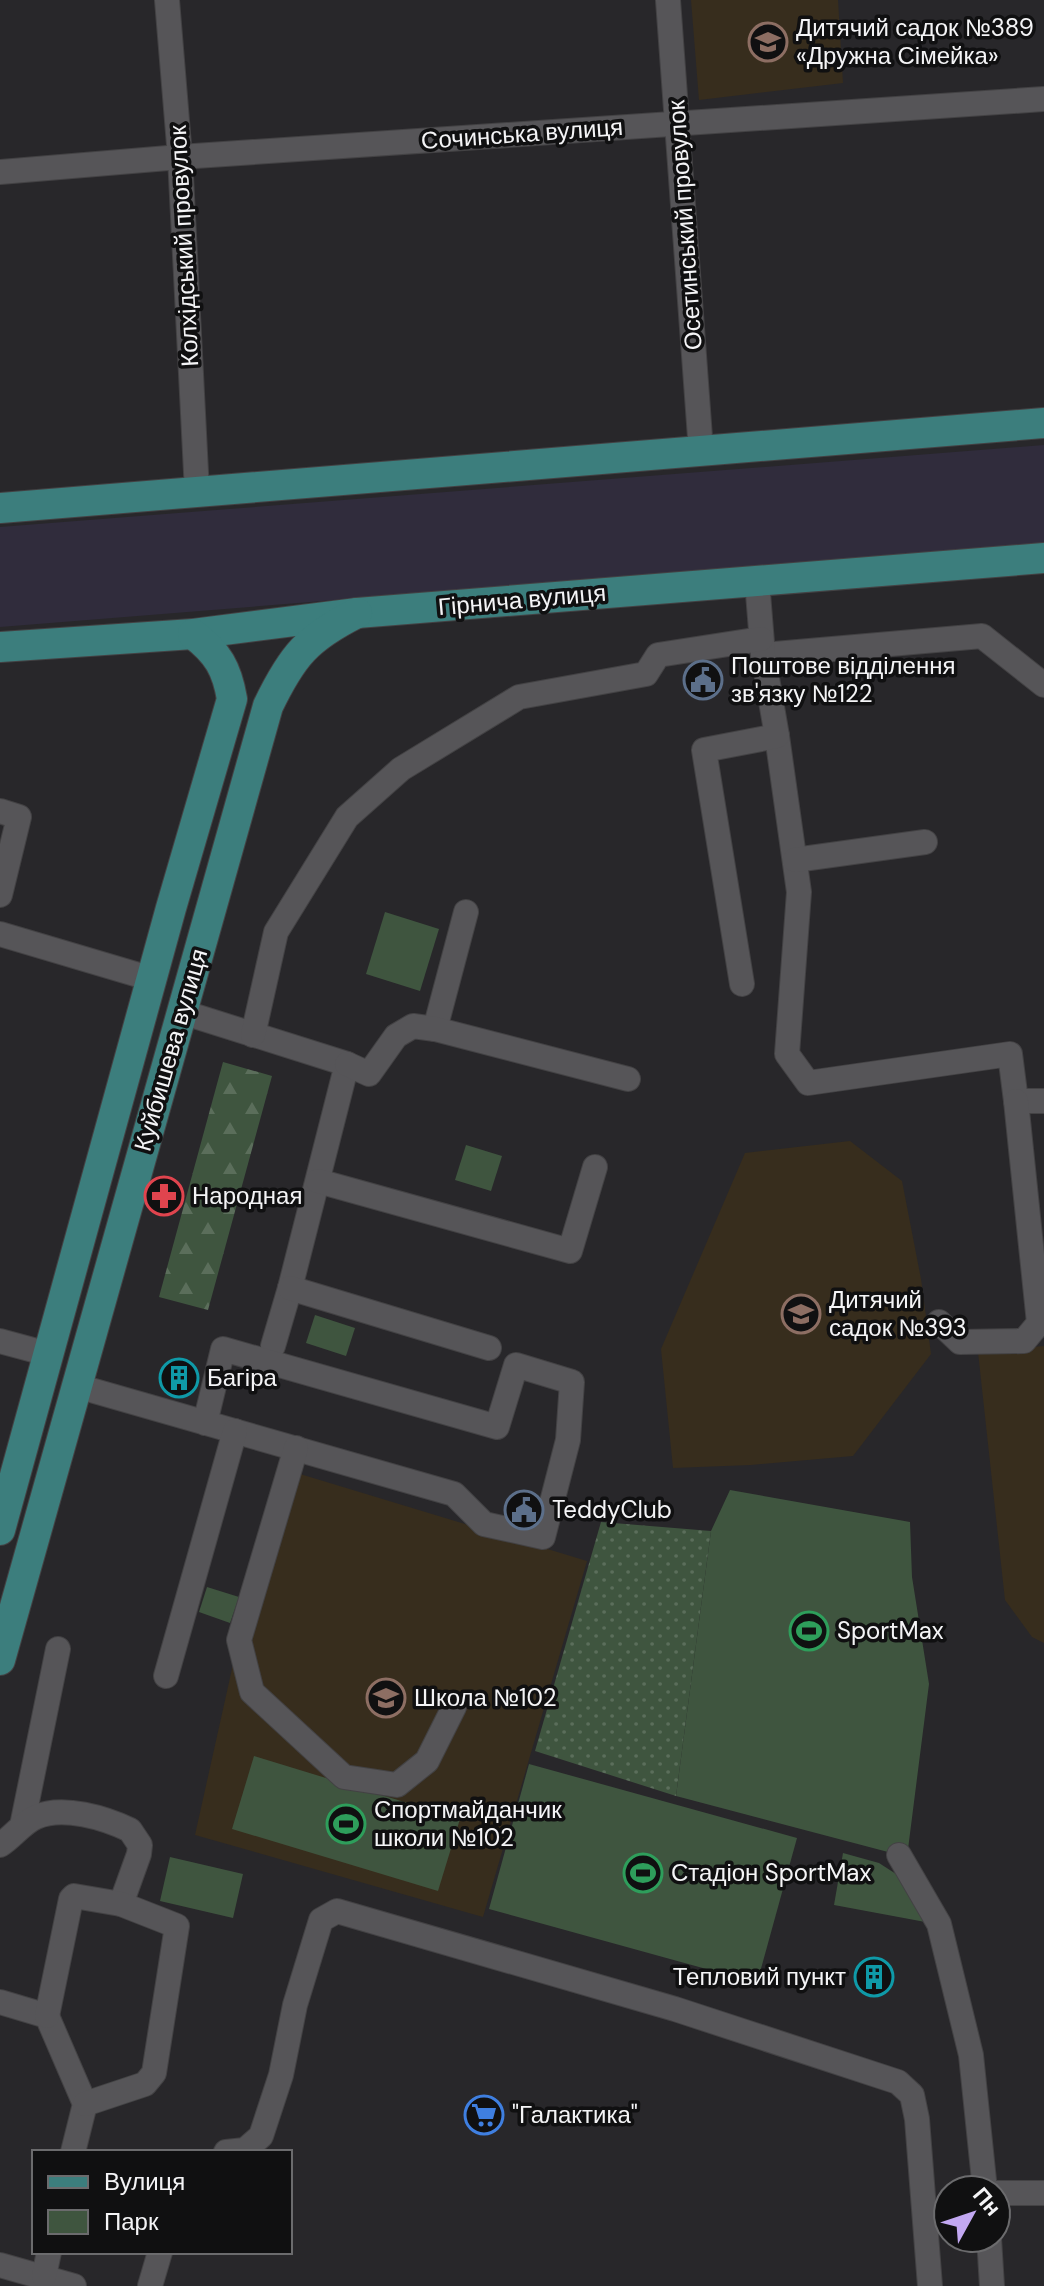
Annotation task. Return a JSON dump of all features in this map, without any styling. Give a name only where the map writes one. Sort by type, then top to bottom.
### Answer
[{"type":"main road","points":[[0,508],[1044,423]]},
{"type":"main road","name":"Гірнича вулиця","points":[[0,647],[193,634],[357,613],[1044,558]]},
{"type":"main road","name":"Куйбишева вулиця","points":[[0,1660],[268,706],[298,653],[325,629],[357,613]]},
{"type":"main road","points":[[193,634],[208,645],[221,661],[229,677],[232,699],[243,691],[252,690],[261,694],[268,706]]},
{"type":"main road","name":"Куйбишева вулиця","points":[[0,1530],[7,1470],[48,1354],[232,699]]},
{"type":"street","name":"Колхідський провулок","points":[[167,0],[180,157],[197,492]]},
{"type":"street","name":"Осетинський провулок","points":[[668,0],[701,451]]},
{"type":"street","name":"Сочинська вулиця","points":[[0,172],[180,157],[1044,99]]},
{"type":"street","points":[[757,581],[762,647],[799,892],[787,1054],[808,1083],[1010,1054],[1039,1323],[1024,1341],[960,1342],[939,1322]]},
{"type":"street","points":[[253,1035],[276,932],[347,817],[401,769],[519,697],[646,674],[658,655],[982,636],[1044,685]]},
{"type":"street","points":[[742,984],[704,750],[777,736]]},
{"type":"street","points":[[0,811],[19,817],[0,895]]},
{"type":"street","points":[[795,860],[925,842]]},
{"type":"street","points":[[435,1029],[466,912]]},
{"type":"street","points":[[0,934],[152,979]]},
{"type":"street","points":[[182,1012],[347,1064],[369,1074],[396,1036],[413,1026],[628,1079]]},
{"type":"street","points":[[273,1346],[347,1064]]},
{"type":"street","points":[[1016,1101],[1044,1101]]},
{"type":"street","points":[[318,1181],[570,1251],[595,1167]]},
{"type":"street","points":[[290,1288],[489,1348]]},
{"type":"street","points":[[0,1341],[48,1354]]},
{"type":"street","points":[[77,1386],[205,1423],[296,1448],[454,1494],[484,1524],[543,1537],[568,1440],[572,1382],[516,1365],[497,1427],[223,1349],[205,1423]]},
{"type":"street","points":[[166,1676],[235,1431]]},
{"type":"street","points":[[296,1448],[239,1640],[252,1692],[344,1777],[397,1785],[427,1761],[454,1707]]},
{"type":"street","points":[[22,1826],[58,1649]]},
{"type":"street","points":[[0,1845],[36,1817],[58,1812],[94,1818],[130,1830],[140,1845],[139,1854],[121,1904]]},
{"type":"street","points":[[899,1855],[939,1924],[971,2055],[983,2174]]},
{"type":"street","points":[[74,2150],[85,2104],[47,2016],[71,1899],[78,1895],[121,1904],[177,1926],[154,2073],[145,2084],[85,2104]]},
{"type":"street","points":[[245,2150],[261,2136],[281,2075],[295,2005],[321,1920],[337,1911],[675,2009],[898,2082],[912,2095],[917,2119],[930,2286]]},
{"type":"street","points":[[0,2002],[47,2016]]},
{"type":"street","points":[[1012,2193],[1044,2193]]},
{"type":"street","points":[[44,2276],[49,2254]]},
{"type":"street","points":[[150,2286],[159,2254]]},
{"type":"street","points":[[990,2254],[992,2286]]},
{"type":"street","points":[[0,2265],[74,2286]]},
{"type":"shaded area","name":"Дитячий садок №389 «Дружна Сімейка»","points":[[691,0],[838,0],[843,83],[699,100]]},
{"type":"shaded area","points":[[1044,445],[1044,543],[0,627],[0,527]]},
{"type":"shaded area","name":"Дитячий садок №393","points":[[850,1141],[902,1181],[921,1279],[931,1354],[853,1456],[673,1468],[661,1349],[745,1153]]},
{"type":"shaded area","points":[[1044,1346],[1044,1643],[1032,1637],[1005,1600],[978,1352]]},
{"type":"shaded area","name":"Школа №102","points":[[277,1467],[587,1561],[483,1917],[195,1835]]},
{"type":"green space","points":[[385,912],[439,929],[420,991],[366,974]]},
{"type":"green space","points":[[223,1062],[272,1076],[208,1310],[159,1297]]},
{"type":"green space","points":[[466,1145],[502,1156],[491,1191],[455,1180]]},
{"type":"green space","points":[[315,1315],[355,1328],[346,1356],[306,1343]]},
{"type":"green space","name":"SportMax","points":[[730,1490],[910,1522],[912,1577],[929,1684],[907,1857],[676,1796],[711,1531]]},
{"type":"green space","points":[[601,1522],[711,1531],[676,1796],[535,1751]]},
{"type":"green space","points":[[207,1587],[239,1597],[230,1623],[199,1612]]},
{"type":"green space","name":"Спортмайданчик школи №102","points":[[254,1756],[460,1819],[438,1891],[232,1829]]},
{"type":"green space","name":"Стадіон SportMax","points":[[529,1764],[797,1838],[757,1983],[489,1909]]},
{"type":"green space","points":[[843,1853],[879,1863],[913,1885],[936,1924],[834,1905]]},
{"type":"green space","points":[[170,1857],[243,1874],[233,1918],[160,1901]]},
{"type":"place","name":"Дитячий садок №389 «Дружна Сімейка»","points":[[768,42]]},
{"type":"place","name":"Поштове відділення зв'язку №122","points":[[703,680]]},
{"type":"place","name":"Народная","points":[[164,1196]]},
{"type":"place","name":"Дитячий садок №393","points":[[801,1314]]},
{"type":"place","name":"Багіра","points":[[179,1378]]},
{"type":"place","name":"TeddyClub","points":[[524,1510]]},
{"type":"place","name":"SportMax","points":[[809,1631]]},
{"type":"place","name":"Школа №102","points":[[386,1698]]},
{"type":"place","name":"Спортмайданчик школи №102","points":[[346,1824]]},
{"type":"place","name":"Стадіон SportMax","points":[[643,1873]]},
{"type":"place","name":"Тепловий пункт","points":[[874,1977]]},
{"type":"place","name":"\"Галактика\"","points":[[484,2115]]}]
